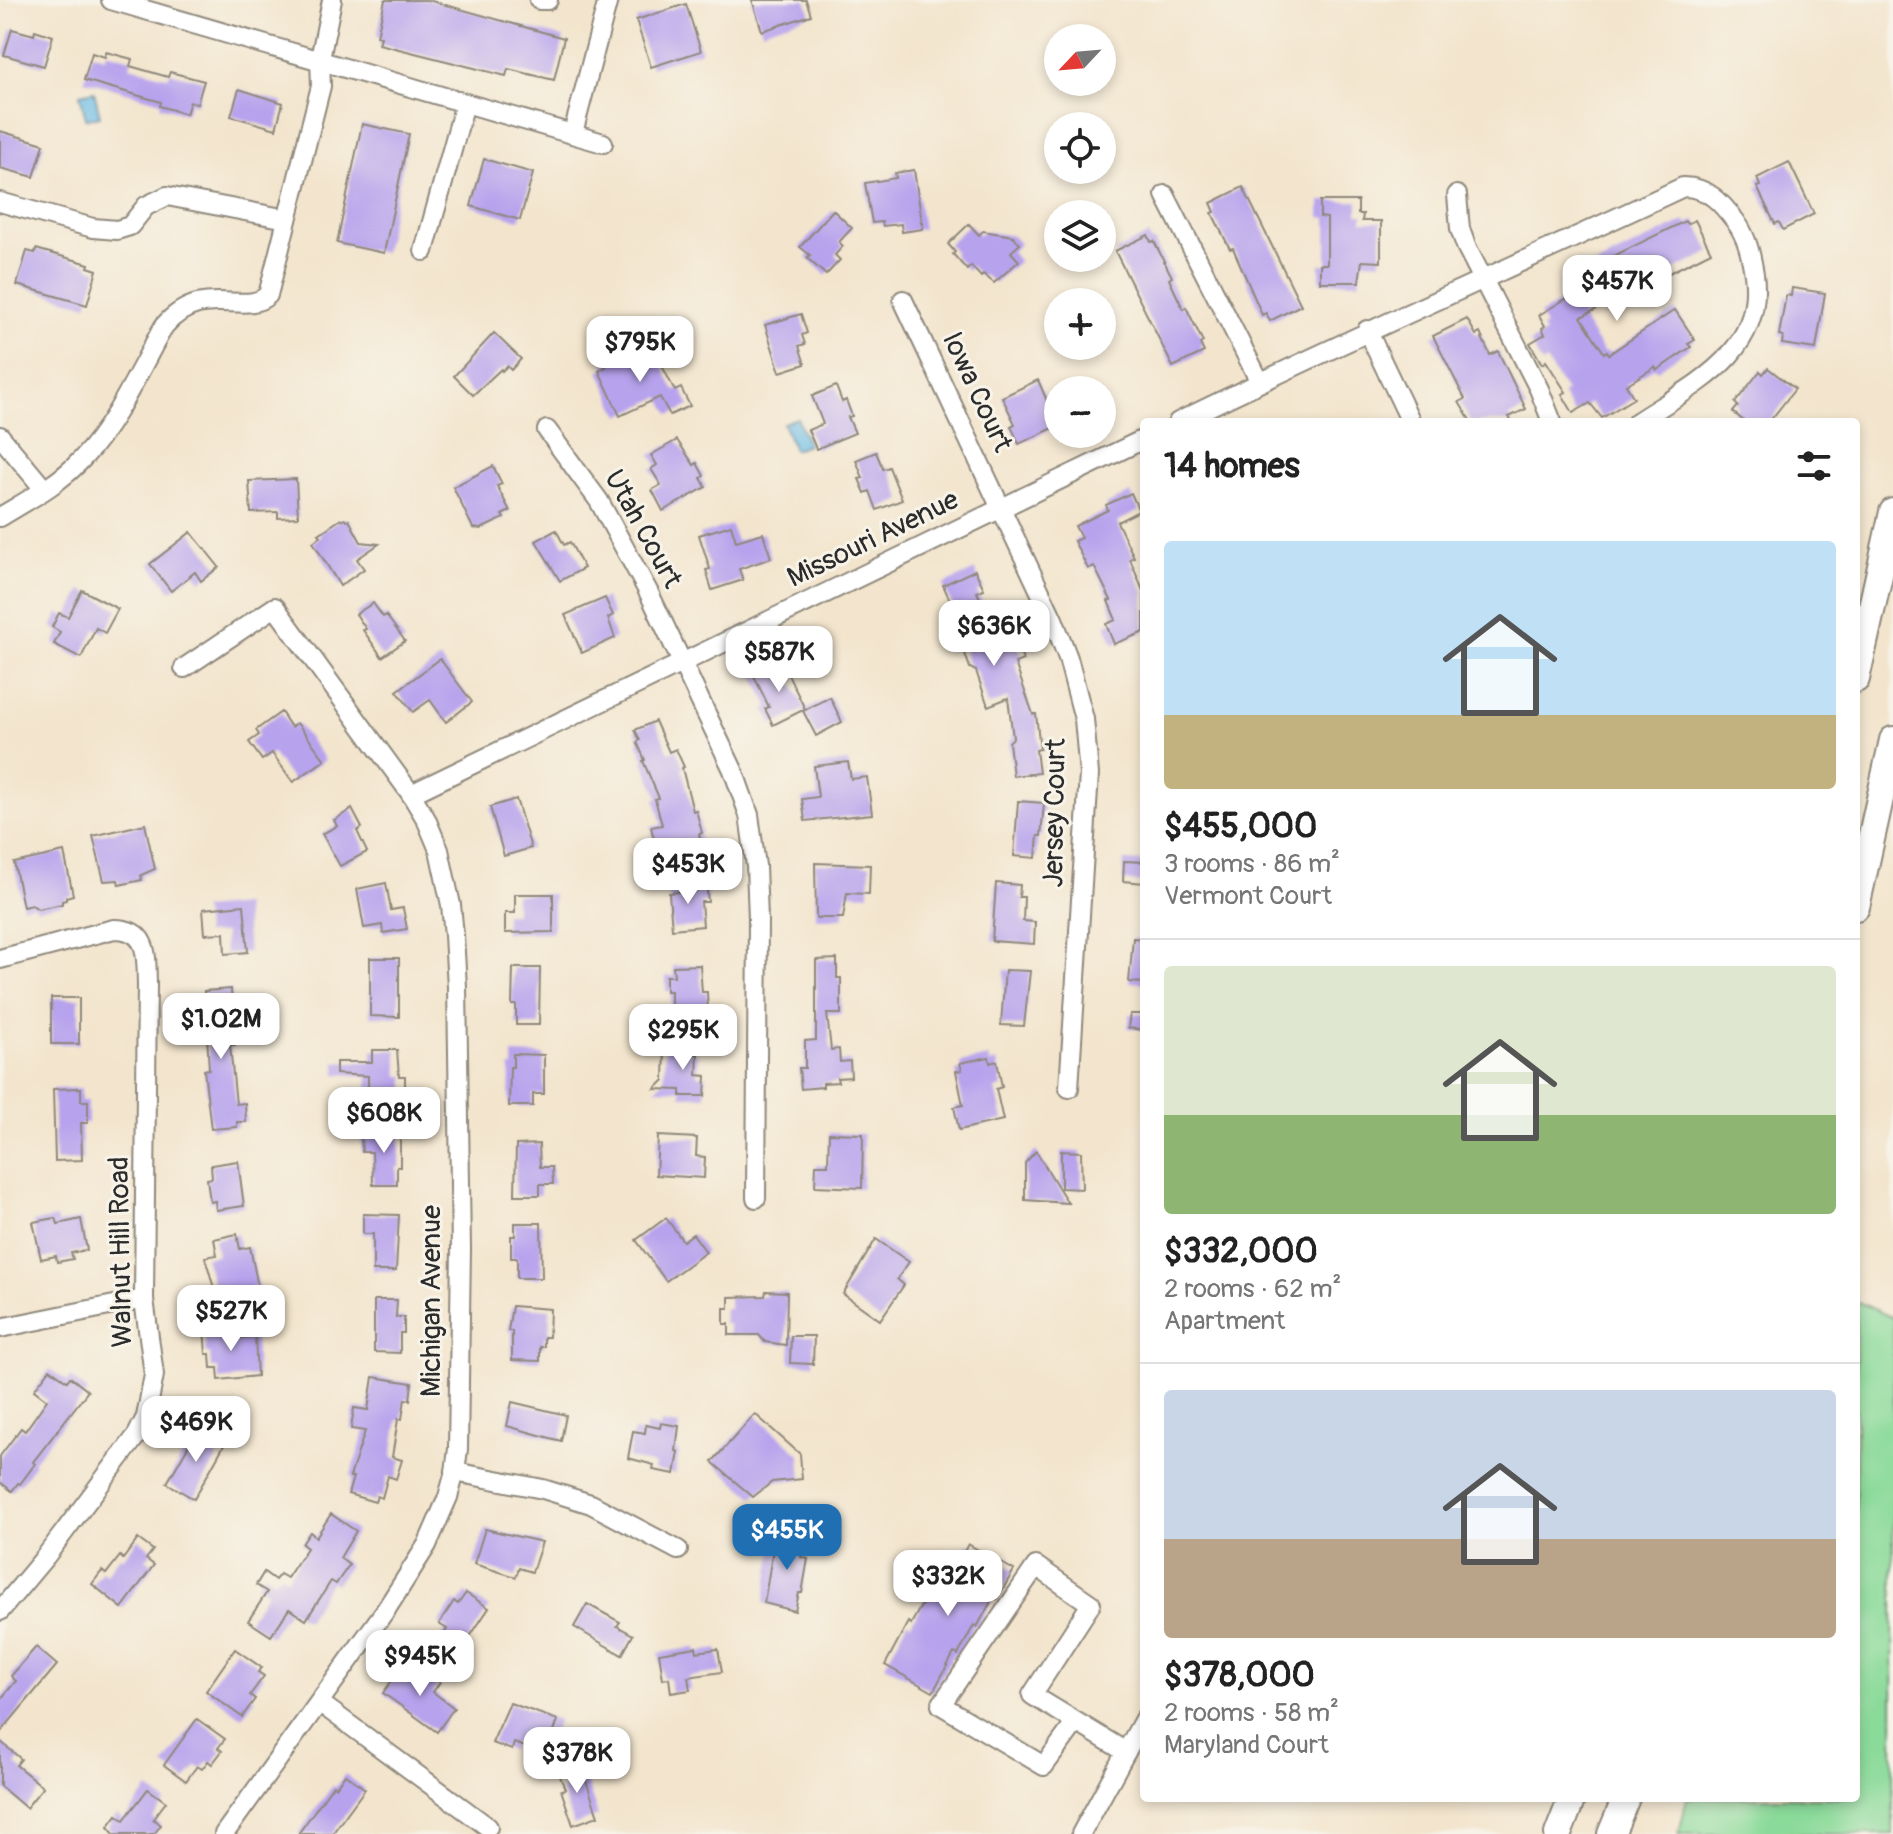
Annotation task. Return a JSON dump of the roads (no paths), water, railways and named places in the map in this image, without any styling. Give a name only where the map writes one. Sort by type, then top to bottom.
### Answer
[{"type":"highway","points":[[1860,661],[1893,512]]},
{"type":"highway","points":[[1860,889],[1893,740]]},
{"type":"highway","points":[[1558,1834],[1570,1802]]},
{"type":"highway","points":[[1611,1834],[1624,1802]]},
{"type":"street","points":[[111,0],[603,143]]},
{"type":"street","points":[[0,517],[68,473],[93,446],[174,314],[202,302],[254,303],[262,300],[270,288],[321,86],[320,59],[332,0]]},
{"type":"street","points":[[539,0],[548,0]]},
{"type":"street","points":[[573,133],[608,0]]},
{"type":"street","points":[[424,251],[465,103]]},
{"type":"street","points":[[1186,418],[1367,330],[1483,281],[1683,187],[1698,187],[1712,195],[1738,224],[1751,252],[1755,311],[1742,339],[1720,367],[1643,418]]},
{"type":"street","points":[[1165,195],[1260,382]]},
{"type":"street","points":[[1457,195],[1460,229],[1550,418]]},
{"type":"street","points":[[0,202],[93,228],[117,230],[130,226],[146,206],[167,196],[287,219]]},
{"type":"street","name":"Iowa Court","points":[[903,300],[1001,508]]},
{"type":"street","points":[[1367,330],[1409,418]]},
{"type":"street","name":"Utah Court","points":[[547,430],[582,476],[613,525],[649,593],[733,770],[749,815],[758,919],[756,1198]]},
{"type":"street","points":[[0,436],[44,489]]},
{"type":"street","name":"Missouri Avenue","points":[[411,794],[1140,441]]},
{"type":"street","name":"Jersey Court","points":[[1001,508],[1053,619],[1068,658],[1084,719],[1089,774],[1069,1088]]},
{"type":"street","name":"Michigan Avenue","points":[[184,668],[275,607],[426,819],[439,850],[451,905],[457,987],[461,1249],[455,1472],[448,1497],[427,1545],[387,1608],[224,1834]]},
{"type":"street","name":"Walnut Hill Road","points":[[0,959],[114,929],[130,929],[141,938],[146,954],[147,985],[144,1299],[154,1375],[146,1417],[125,1453],[0,1611]]},
{"type":"street","points":[[0,1328],[144,1299]]},
{"type":"street","points":[[455,1472],[543,1489],[591,1504],[678,1550]]},
{"type":"street","points":[[1076,1722],[1044,1766],[941,1705],[1036,1566],[1091,1604],[1032,1695],[1126,1752]]},
{"type":"street","points":[[320,1703],[488,1827]]},
{"type":"street","points":[[1081,1834],[1140,1726]]},
{"type":"water","points":[[94,91],[100,116],[86,119],[80,94]]},
{"type":"water","points":[[797,418],[808,445],[794,450],[783,423]]}]
